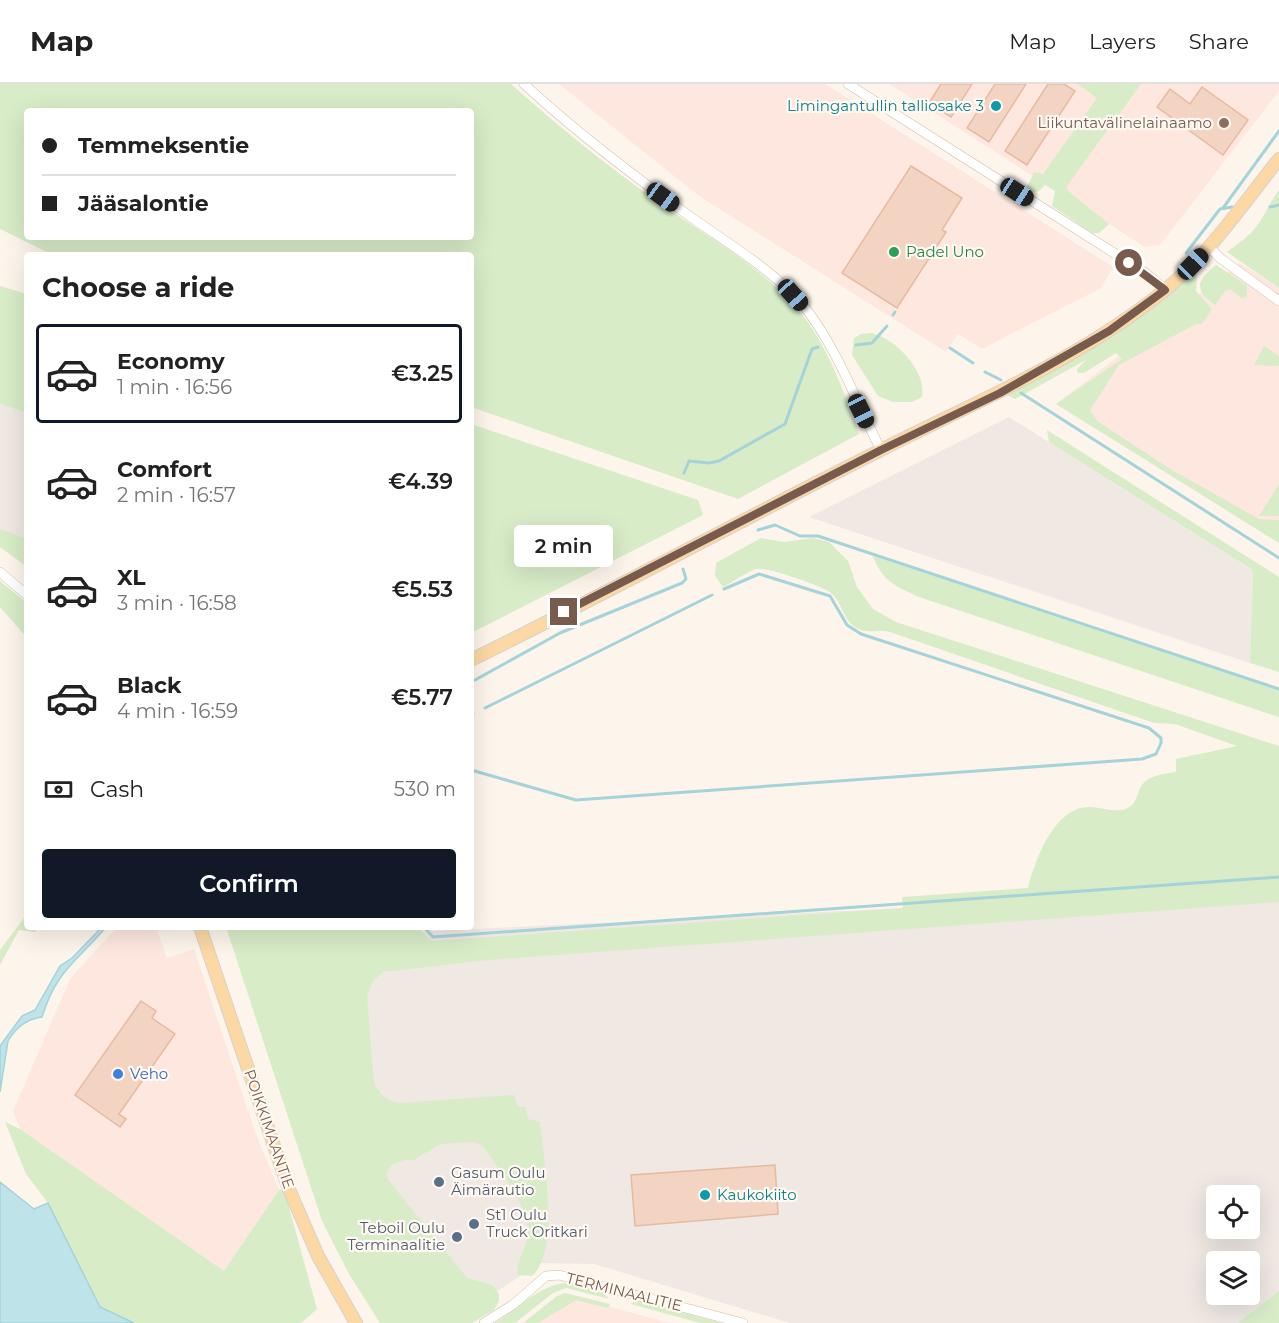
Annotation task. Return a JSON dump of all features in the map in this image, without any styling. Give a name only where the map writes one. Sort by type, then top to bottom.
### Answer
[{"type":"main road","points":[[474,658],[881,450],[1000,393],[1109,331],[1165,290],[1209,247],[1279,159]]},
{"type":"main road","name":"POIKKIMAANTIE","points":[[201,930],[288,1187],[318,1256],[356,1323]]},
{"type":"street","points":[[524,84],[564,121],[626,171],[783,285],[811,316],[832,351],[881,450]]},
{"type":"street","points":[[848,84],[1148,274],[1165,290]]},
{"type":"street","points":[[1209,247],[1220,258],[1279,301]]},
{"type":"street","points":[[0,572],[24,592]]},
{"type":"street","name":"TERMINAALITIE","points":[[484,1323],[514,1304],[546,1276],[559,1275],[743,1323]]},
{"type":"shaded area","points":[[559,84],[825,84],[1113,267],[1101,288],[982,349],[958,334],[946,352],[699,196]]},
{"type":"shaded area","points":[[889,84],[1085,84],[1106,97],[1050,175],[1036,178]]},
{"type":"shaded area","points":[[1141,84],[1279,84],[1279,91],[1160,245],[1145,247],[1070,199],[1067,186]]},
{"type":"shaded area","points":[[1240,263],[1279,288],[1279,543],[1056,404]]},
{"type":"shaded area","points":[[0,404],[24,412],[24,550],[0,534]]},
{"type":"shaded area","points":[[1009,417],[1253,570],[1250,663],[809,517]]},
{"type":"shaded area","points":[[1279,890],[1279,1323],[790,1323],[594,1264],[540,1263],[449,1323],[410,1323],[306,937]]},
{"type":"shaded area","points":[[114,930],[157,930],[167,958],[194,949],[256,1134],[279,1190],[224,1271],[20,1129],[13,1111],[70,979]]},
{"type":"shaded area","points":[[576,1298],[670,1323],[534,1323]]},
{"type":"green space","points":[[0,84],[511,84],[603,161],[678,216],[734,253],[785,296],[810,325],[827,354],[859,434],[738,499],[474,408],[474,252],[47,252],[0,229]]},
{"type":"green space","points":[[1078,84],[1141,84],[1067,186],[1068,191],[1109,224],[1099,233],[1092,233],[1052,206],[1055,191],[1045,185],[1039,191],[1029,193],[1026,190],[1034,172],[1043,174],[1097,98]]},
{"type":"green space","points":[[1279,190],[1279,288],[1227,252],[1256,228]]},
{"type":"green space","points":[[1216,265],[1247,285],[1247,297],[1241,298],[1230,289],[1225,291],[1215,305],[1203,294],[1200,285],[1202,280]]},
{"type":"green space","points":[[1194,270],[1197,276],[1196,291],[1212,309],[1202,324],[1196,324],[1119,365],[1090,410],[1097,421],[1172,470],[1259,519],[1279,520],[1279,543],[1056,404],[1122,359],[1116,353],[1084,373],[1078,373],[1077,369],[1086,360],[1015,399],[1007,395],[1057,369],[1129,324]]},
{"type":"green space","points":[[0,286],[24,293],[24,412],[0,404]]},
{"type":"green space","points":[[871,333],[890,341],[907,357],[920,377],[922,397],[912,402],[893,402],[878,396],[852,355],[854,338],[861,334]]},
{"type":"green space","points":[[1264,346],[1279,356],[1279,366],[1254,365]]},
{"type":"green space","points":[[474,425],[698,500],[703,515],[474,631]]},
{"type":"green space","points":[[1047,430],[1279,577],[1279,672],[1250,663],[1253,570],[1049,442]]},
{"type":"green space","points":[[1279,484],[1279,516],[1259,516]]},
{"type":"green space","points":[[0,529],[24,538],[24,565],[0,547]]},
{"type":"green space","points":[[761,538],[784,542],[813,538],[829,542],[848,561],[857,587],[873,609],[896,622],[1279,746],[1279,902],[487,960],[383,972],[373,981],[367,996],[374,1083],[378,1091],[387,1099],[399,1103],[514,1095],[518,1107],[525,1107],[528,1119],[540,1122],[548,1226],[541,1264],[532,1276],[518,1275],[518,1266],[528,1232],[527,1221],[511,1187],[483,1146],[475,1142],[440,1144],[414,1160],[404,1160],[391,1165],[386,1175],[390,1182],[467,1278],[492,1285],[499,1294],[499,1301],[494,1310],[472,1323],[380,1323],[349,1274],[322,1221],[227,930],[421,930],[431,941],[903,908],[902,897],[1028,888],[1042,849],[1057,824],[1067,814],[1079,808],[1123,810],[1128,808],[1147,780],[1176,772],[1176,759],[1237,746],[1175,724],[1154,723],[890,632],[859,629],[847,619],[831,593],[782,573],[756,569],[723,587],[715,576],[716,563]]},
{"type":"green space","points":[[873,556],[1279,689],[1279,717],[916,596],[889,581]]},
{"type":"green space","points":[[0,581],[24,601],[24,635],[0,607]]},
{"type":"green space","points":[[24,918],[24,930],[37,930],[35,932],[19,930],[0,965],[0,950]]},
{"type":"green space","points":[[5,1122],[20,1129],[224,1271],[279,1190],[284,1189],[317,1309],[301,1323],[133,1323],[100,1308],[48,1203],[26,1174]]},
{"type":"green space","points":[[568,1283],[601,1291],[609,1299],[566,1288],[553,1293],[515,1323],[495,1323],[548,1287]]},
{"type":"green space","points":[[1279,1291],[1279,1323],[1238,1323]]},
{"type":"green space","points":[[565,1293],[610,1304],[608,1308],[576,1300],[538,1323],[523,1323],[557,1296]]},
{"type":"green space","points":[[636,1300],[721,1323],[700,1323],[631,1304]]},
{"type":"water","points":[[99,930],[103,930],[61,977],[42,1017],[22,1024],[8,1041],[0,1092],[0,1046],[22,1016],[35,1010],[60,966],[72,958]]},
{"type":"water","points":[[0,1182],[34,1209],[48,1203],[100,1307],[134,1323],[0,1323]]},
{"type":"building","points":[[941,84],[972,84],[951,117],[929,103]]},
{"type":"building","name":"Limingantullin talliosake 3","points":[[995,84],[1026,84],[989,142],[967,128]]},
{"type":"building","points":[[1048,84],[1064,84],[1075,91],[1027,165],[1005,151]]},
{"type":"building","points":[[1202,87],[1248,120],[1223,155],[1157,107],[1170,89],[1190,104]]},
{"type":"building","name":"Padel Uno","points":[[911,166],[962,198],[942,230],[946,232],[897,308],[842,273]]},
{"type":"building","name":"Veho","points":[[141,1001],[156,1011],[152,1018],[175,1034],[119,1114],[126,1119],[120,1127],[75,1095]]},
{"type":"building","name":"Kaukokiito","points":[[775,1165],[778,1214],[635,1226],[631,1175]]},
{"type":"waterway","points":[[1223,208],[1279,131]]},
{"type":"waterway","points":[[1270,207],[1279,205]]},
{"type":"waterway","points":[[1186,253],[1220,209],[1232,207]]},
{"type":"waterway","points":[[856,345],[872,343],[887,326]]},
{"type":"waterway","points":[[684,473],[689,461],[709,463],[719,461],[785,424],[812,349],[818,347]]},
{"type":"waterway","points":[[950,348],[973,363]]},
{"type":"waterway","points":[[985,372],[1001,380]]},
{"type":"waterway","points":[[1021,393],[1279,558]]},
{"type":"waterway","points":[[758,530],[775,525],[800,536],[818,536],[1279,689]]},
{"type":"waterway","points":[[475,680],[560,633],[682,583],[686,579],[683,569]]},
{"type":"waterway","points":[[474,771],[576,800],[1142,759],[1156,754],[1161,743],[1161,738],[1149,728],[861,634],[847,625],[830,596],[759,574],[724,589]]},
{"type":"waterway","points":[[485,708],[712,595]]},
{"type":"waterway","points":[[427,930],[433,937],[1279,877]]},
{"type":"place","name":"Limingantullin talliosake 3","points":[[996,106]]},
{"type":"place","name":"Liikuntavälinelainaamo","points":[[1224,123]]},
{"type":"place","name":"Padel Uno","points":[[894,252]]},
{"type":"place","name":"Veho","points":[[118,1074]]},
{"type":"place","name":"Gasum Oulu Äimärautio","points":[[439,1182]]},
{"type":"place","name":"Kaukokiito","points":[[705,1195]]},
{"type":"place","name":"St1 Oulu Truck Oritkari","points":[[474,1224]]},
{"type":"place","name":"Teboil Oulu Terminaalitie","points":[[457,1237]]},
{"type":"route","points":[[564,612],[881,450],[1000,393],[1109,331],[1165,290],[1148,274],[1129,263]]}]
